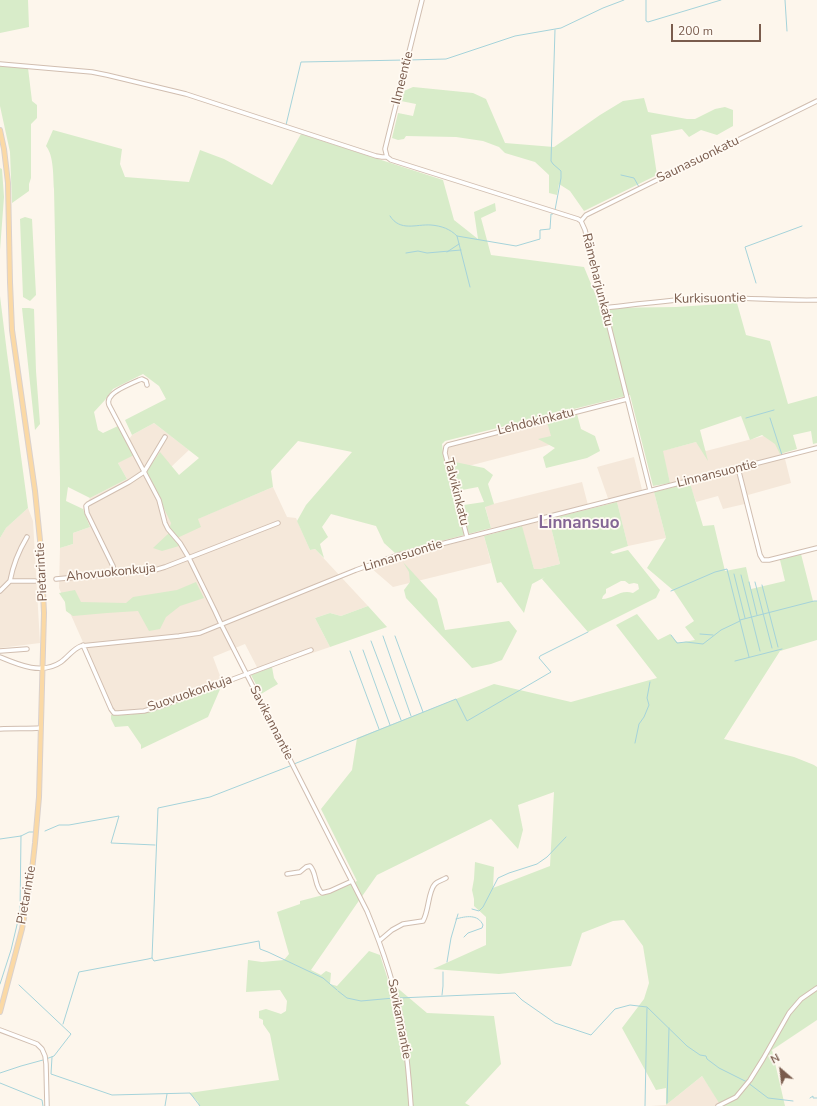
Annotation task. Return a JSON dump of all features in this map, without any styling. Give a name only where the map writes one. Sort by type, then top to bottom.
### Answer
[{"type":"main road","name":"Pietarintie","points":[[0,130],[8,183],[12,330],[33,473],[40,536],[44,613],[39,797],[33,861],[22,929],[0,1012]]},
{"type":"street","name":"Ilmeentie","points":[[387,157],[385,149],[422,0]]},
{"type":"street","name":"Rämeharjunkatu","points":[[0,64],[92,72],[153,86],[200,99],[376,156],[387,157],[397,162],[581,221],[585,230],[650,490]]},
{"type":"street","name":"Saunasuonkatu","points":[[581,221],[586,215],[817,101]]},
{"type":"street","name":"Kurkisuontie","points":[[604,308],[663,301],[710,298],[817,300]]},
{"type":"street","name":"Savikannantie","points":[[147,385],[146,381],[142,379],[138,380],[112,394],[108,402],[161,507],[165,523],[189,558],[246,674],[367,911],[379,941],[402,1023],[407,1057],[411,1106]]},
{"type":"street","name":"Lehdokinkatu","points":[[446,447],[450,444],[627,399]]},
{"type":"street","points":[[115,574],[113,566],[86,510],[86,506],[144,472],[165,437]]},
{"type":"street","name":"Talvikinkatu","points":[[446,447],[445,453],[467,537]]},
{"type":"street","name":"Linnansuontie","points":[[0,657],[22,666],[30,668],[43,668],[58,664],[76,648],[83,645],[200,633],[369,565],[398,555],[817,448]]},
{"type":"street","points":[[738,468],[760,555],[763,560],[769,560],[817,548]]},
{"type":"street","name":"Ahovuokonkuja","points":[[56,579],[155,570],[278,523]]},
{"type":"street","points":[[0,591],[10,581],[15,560],[27,537]]},
{"type":"street","points":[[10,581],[35,581]]},
{"type":"street","name":"Suovuokonkuja","points":[[83,645],[112,712],[114,713],[137,712],[164,705],[311,650]]},
{"type":"street","points":[[0,651],[27,649]]},
{"type":"street","points":[[0,730],[40,728]]},
{"type":"street","points":[[287,874],[300,872],[306,867],[310,866],[313,870],[318,888],[322,892],[330,891],[352,881]]},
{"type":"street","points":[[379,941],[392,930],[403,924],[423,921],[427,913],[432,888],[436,883],[446,878]]},
{"type":"street","points":[[718,1106],[736,1097],[740,1093],[763,1059],[789,1013],[802,999],[817,988]]},
{"type":"street","points":[[0,1030],[37,1044],[42,1049],[46,1064],[47,1106]]},
{"type":"shaded area","points":[[551,419],[557,443],[453,470],[447,450],[448,447]]},
{"type":"shaded area","points":[[154,423],[189,450],[171,467],[160,453],[201,527],[197,519],[273,487],[287,517],[296,518],[310,550],[315,549],[368,606],[341,616],[330,613],[315,618],[330,647],[259,671],[245,644],[213,657],[222,681],[145,709],[116,712],[113,710],[59,588],[60,548],[73,544],[73,533],[90,527],[83,509],[90,498],[127,479],[118,463],[127,442],[132,435]]},
{"type":"shaded area","points":[[775,433],[785,459],[791,483],[748,495],[749,503],[723,509],[718,496],[696,502],[688,479],[670,483],[662,451],[696,442],[706,451]]},
{"type":"shaded area","points":[[634,457],[643,494],[654,492],[666,538],[628,546],[617,502],[610,504],[597,467]]},
{"type":"shaded area","points":[[582,482],[589,509],[549,519],[560,564],[534,569],[520,522],[491,528],[485,506]]},
{"type":"shaded area","points":[[28,508],[33,521],[40,643],[0,648],[0,538],[6,528]]},
{"type":"shaded area","points":[[484,536],[491,563],[393,587],[371,568],[402,556]]},
{"type":"shaded area","points":[[702,1076],[722,1106],[651,1106],[666,1105]]},
{"type":"green space","points":[[0,0],[28,0],[29,27],[0,33]]},
{"type":"green space","points":[[0,66],[28,68],[32,101],[37,105],[37,118],[31,124],[31,178],[29,191],[12,203],[10,152],[0,106]]},
{"type":"green space","points":[[413,87],[473,93],[486,99],[505,143],[554,147],[623,101],[644,98],[648,112],[687,119],[695,119],[715,109],[725,107],[733,110],[733,126],[717,135],[701,130],[689,137],[682,129],[651,135],[657,175],[584,211],[570,191],[559,184],[557,195],[549,193],[549,175],[535,162],[505,153],[499,147],[483,141],[456,137],[406,136],[404,139],[398,140],[392,138],[398,113],[413,116],[416,104],[401,101],[404,91]]},
{"type":"green space","points":[[53,130],[122,149],[120,164],[125,177],[189,182],[200,150],[224,159],[272,185],[301,134],[443,180],[454,220],[478,239],[474,212],[495,203],[496,211],[481,218],[491,255],[584,267],[601,308],[676,307],[737,303],[746,335],[770,341],[788,404],[817,396],[817,443],[813,444],[811,431],[793,435],[797,449],[780,454],[775,444],[762,435],[750,440],[741,416],[700,430],[708,461],[696,442],[663,451],[670,483],[653,486],[630,395],[445,441],[442,444],[444,460],[457,506],[484,502],[478,487],[457,491],[450,461],[484,468],[493,475],[488,484],[494,504],[485,507],[491,528],[395,553],[384,543],[376,526],[331,514],[322,527],[328,537],[320,544],[324,558],[315,549],[310,550],[297,521],[306,505],[352,452],[298,441],[271,471],[273,487],[198,519],[201,527],[175,539],[179,546],[162,551],[153,548],[168,534],[171,523],[146,472],[160,452],[179,475],[199,458],[154,423],[132,435],[125,420],[166,399],[159,386],[143,374],[113,389],[94,412],[98,430],[103,433],[118,426],[134,455],[118,463],[127,479],[90,498],[68,487],[66,501],[83,509],[90,527],[73,533],[73,544],[60,548],[54,189],[52,161],[49,150],[46,146]]},
{"type":"green space","points":[[0,168],[2,169],[4,197],[0,250]]},
{"type":"green space","points":[[25,217],[32,219],[36,295],[30,301],[23,297],[20,219]]},
{"type":"green space","points":[[0,296],[28,508],[6,528],[0,538]]},
{"type":"green space","points":[[22,308],[34,309],[36,371],[40,424],[35,430]]},
{"type":"green space","points":[[577,414],[581,429],[595,436],[600,451],[587,458],[546,468],[543,457],[555,448],[538,439],[551,436],[547,422]]},
{"type":"green space","points":[[690,483],[703,526],[714,525],[725,571],[746,567],[751,589],[785,581],[780,560],[801,554],[813,601],[817,601],[817,640],[780,651],[724,739],[794,757],[817,767],[817,1020],[772,1050],[785,1106],[721,1106],[702,1076],[666,1105],[666,1088],[656,1090],[622,1028],[644,999],[649,983],[643,946],[624,920],[613,921],[582,933],[571,966],[499,974],[433,969],[486,945],[486,917],[474,906],[472,890],[475,862],[494,867],[493,888],[550,866],[554,792],[518,805],[523,830],[518,849],[491,819],[377,875],[311,970],[321,975],[326,971],[331,973],[330,984],[337,986],[369,951],[380,955],[388,980],[427,1013],[494,1016],[501,1064],[465,1103],[470,1106],[199,1106],[198,1102],[189,1093],[279,1080],[270,1034],[263,1024],[263,1020],[259,1018],[259,1011],[266,1009],[281,1014],[286,1011],[287,1001],[280,990],[246,992],[248,960],[262,962],[284,960],[289,954],[277,912],[300,904],[300,901],[327,894],[357,881],[321,809],[352,770],[357,738],[494,684],[571,702],[657,678],[616,625],[637,614],[658,640],[670,634],[678,643],[695,640],[685,627],[694,621],[674,591],[647,568],[666,538],[654,492]]},
{"type":"green space","points":[[617,502],[628,546],[610,552],[613,554],[628,550],[660,590],[656,598],[588,632],[542,579],[545,577],[532,584],[524,613],[501,582],[497,583],[484,536],[522,526],[534,569],[560,564],[549,519]],"holes":[[[621,581],[625,581],[629,584],[638,584],[639,589],[633,593],[624,592],[610,598],[602,599],[606,593],[606,589]]]},
{"type":"green space","points":[[403,562],[437,599],[445,630],[509,621],[517,631],[502,660],[472,668],[406,598],[404,590],[410,582],[409,572]]},
{"type":"green space","points":[[196,582],[204,598],[180,606],[166,617],[160,629],[149,631],[138,611],[73,616],[66,611],[65,602],[59,593],[75,590],[81,602],[126,603],[133,597],[177,590]]},
{"type":"green space","points":[[368,606],[387,627],[330,647],[315,618],[330,613],[341,616]]},
{"type":"green space","points":[[272,667],[274,678],[278,684],[261,694],[251,675]]},
{"type":"green space","points":[[221,687],[208,717],[141,749],[141,745],[128,726],[115,727],[111,719],[111,715],[139,713],[166,707]]},
{"type":"waterway","points":[[409,60],[446,59],[515,36],[561,28],[603,8],[624,0]]},
{"type":"waterway","points":[[646,0],[646,21],[648,22],[721,0]]},
{"type":"waterway","points":[[785,0],[787,31]]},
{"type":"waterway","points":[[555,30],[551,161],[561,171],[561,178],[555,210]]},
{"type":"waterway","points":[[286,125],[301,62],[406,60]]},
{"type":"waterway","points":[[621,175],[634,178],[639,187]]},
{"type":"waterway","points":[[390,216],[394,221],[403,226],[435,225],[449,230],[457,236],[516,246],[540,239],[540,230],[550,229],[551,214],[554,213]]},
{"type":"waterway","points":[[756,283],[745,247],[802,226]]},
{"type":"waterway","points":[[457,236],[470,287]]},
{"type":"waterway","points":[[447,252],[459,244]]},
{"type":"waterway","points":[[406,253],[418,251],[427,253],[461,250]]},
{"type":"waterway","points":[[746,418],[774,410]]},
{"type":"waterway","points":[[770,418],[782,455]]},
{"type":"waterway","points":[[671,591],[715,572],[727,569],[749,657]]},
{"type":"waterway","points":[[734,574],[745,618]]},
{"type":"waterway","points":[[741,575],[760,651]]},
{"type":"waterway","points":[[749,582],[757,615]]},
{"type":"waterway","points":[[755,582],[772,648]]},
{"type":"waterway","points":[[762,585],[778,647]]},
{"type":"waterway","points":[[740,620],[817,601]]},
{"type":"waterway","points":[[671,635],[677,643],[686,642],[703,644],[721,630],[740,621]]},
{"type":"waterway","points":[[294,764],[456,699],[467,721],[551,672],[539,658],[540,656],[588,632]]},
{"type":"waterway","points":[[700,634],[713,635]]},
{"type":"waterway","points":[[383,636],[411,716]]},
{"type":"waterway","points":[[395,636],[423,712]]},
{"type":"waterway","points":[[371,641],[401,720]]},
{"type":"waterway","points":[[735,661],[782,649]]},
{"type":"waterway","points":[[363,650],[390,725]]},
{"type":"waterway","points":[[350,651],[379,729]]},
{"type":"waterway","points":[[635,743],[639,724],[649,705],[647,698],[650,682]]},
{"type":"waterway","points":[[290,766],[210,797],[158,808],[152,958],[154,961],[259,941],[260,949],[323,978],[337,990]]},
{"type":"waterway","points":[[45,831],[59,825],[69,825],[119,816],[111,843],[155,845]]},
{"type":"waterway","points":[[0,839],[21,836],[29,832],[34,832]]},
{"type":"waterway","points":[[0,984],[11,950],[20,912],[21,836]]},
{"type":"waterway","points":[[472,909],[479,911],[483,907],[498,878],[537,864],[547,857],[566,837]]},
{"type":"waterway","points":[[447,962],[451,938],[458,914]]},
{"type":"waterway","points":[[456,919],[475,917],[481,921],[483,925],[482,928],[468,933],[464,937]]},
{"type":"waterway","points":[[63,1024],[79,972],[152,958]]},
{"type":"waterway","points":[[442,995],[443,972]]},
{"type":"waterway","points":[[19,985],[71,1034],[54,1056],[46,1059]]},
{"type":"waterway","points":[[338,991],[347,998],[361,1001],[394,998]]},
{"type":"waterway","points":[[399,998],[515,993],[522,1000],[555,1023],[591,1035],[615,1009],[630,1005],[647,1007],[687,1046],[700,1055],[706,1056],[707,1059],[719,1068],[747,1082],[768,1098],[793,1101]]},
{"type":"waterway","points":[[645,1106],[647,1008]]},
{"type":"waterway","points":[[667,1103],[669,1028]]},
{"type":"waterway","points":[[52,1057],[51,1074],[112,1095],[190,1093],[200,1106]]},
{"type":"waterway","points":[[0,1073],[43,1060]]},
{"type":"waterway","points":[[0,1083],[42,1100],[43,1106]]},
{"type":"waterway","points":[[165,1106],[167,1094]]},
{"type":"waterway","points":[[810,1098],[813,1096],[813,1098],[817,1098]]},
{"type":"district","name":"Linnansuo","points":[[579,524]]}]
